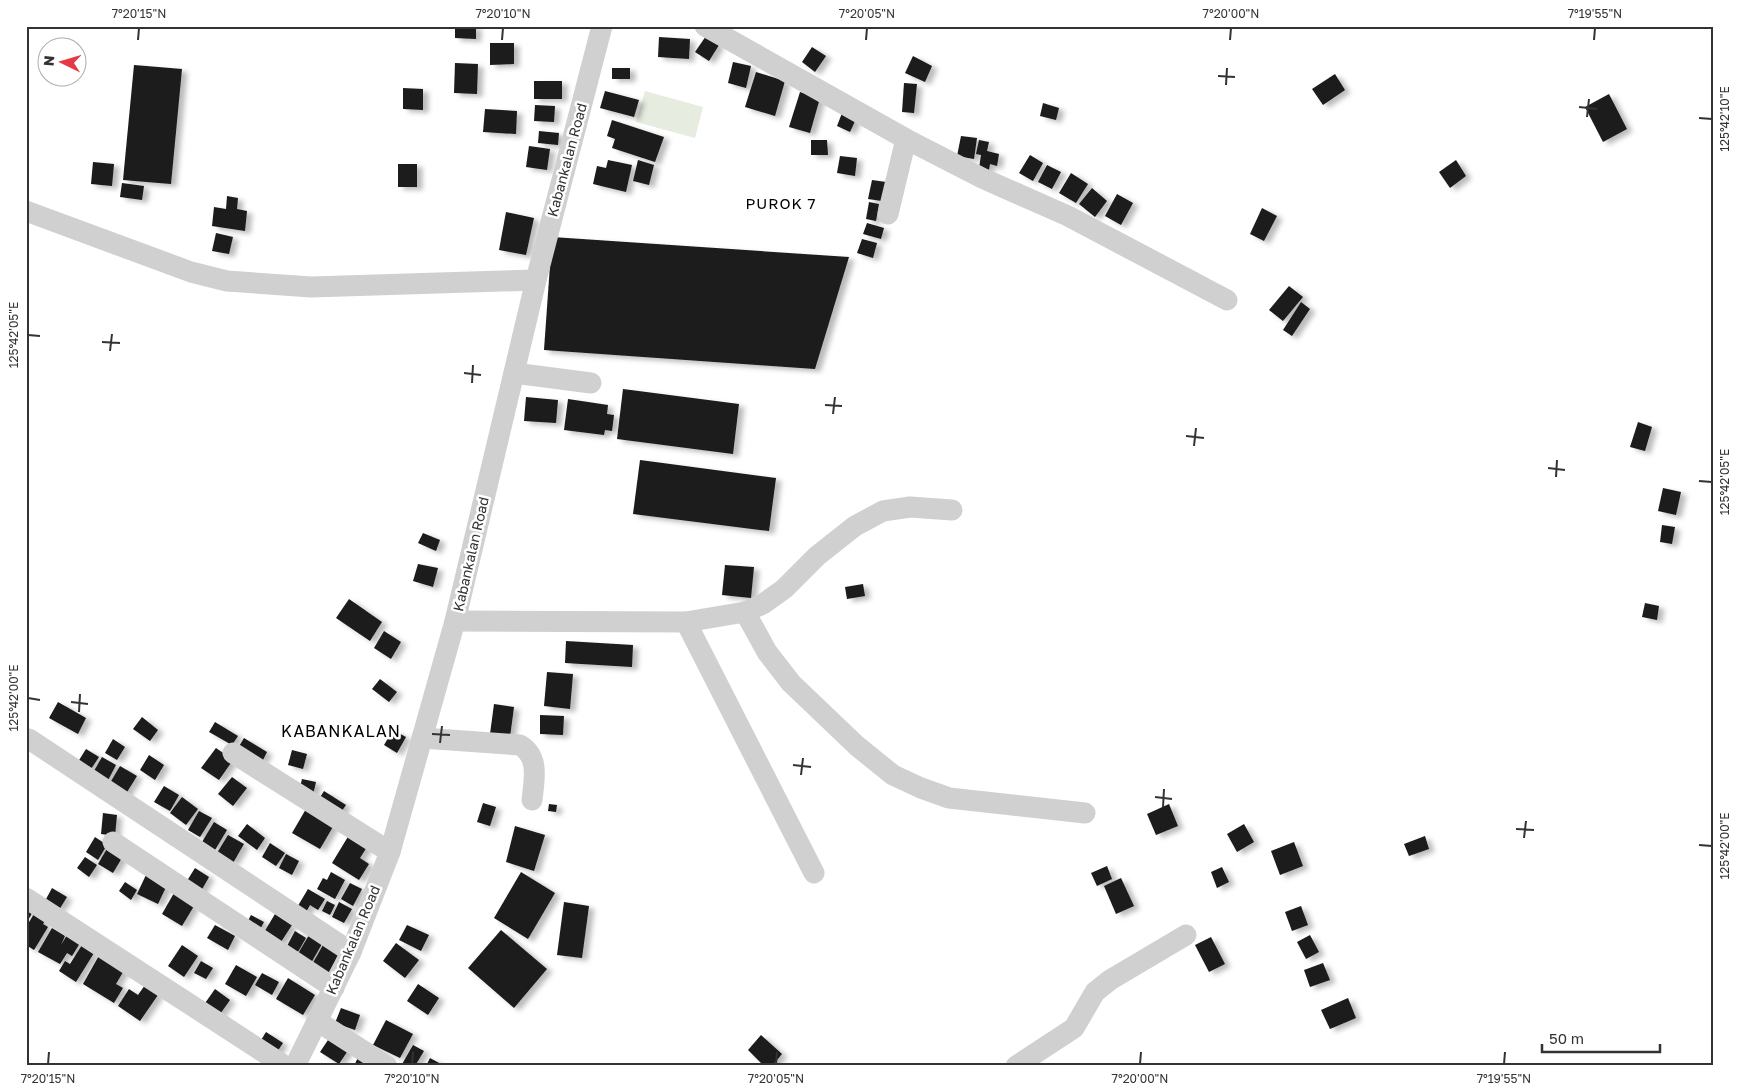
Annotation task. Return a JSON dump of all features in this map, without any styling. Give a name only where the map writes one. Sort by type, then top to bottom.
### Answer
[{"type":"street","name":"Kabankalan Road","points":[[295,1066],[351,952],[390,852],[454,622],[536,280],[602,26]]},
{"type":"street","points":[[705,26],[906,139],[982,178],[1068,216],[1227,300]]},
{"type":"street","points":[[888,214],[906,139]]},
{"type":"street","points":[[26,211],[192,272],[227,281],[311,287],[536,280]]},
{"type":"street","points":[[514,373],[591,383]]},
{"type":"street","points":[[454,622],[686,622],[745,612],[763,604],[784,589],[817,556],[855,526],[883,511],[910,507],[952,510]]},
{"type":"street","points":[[745,612],[767,652],[791,682],[857,746],[893,775],[949,798],[1085,814]]},
{"type":"street","points":[[686,622],[814,873]]},
{"type":"street","points":[[422,738],[520,745],[527,749],[532,757],[535,770],[532,800]]},
{"type":"street","points":[[28,739],[351,952]]},
{"type":"street","points":[[233,752],[390,852]]},
{"type":"street","points":[[113,842],[334,988]]},
{"type":"street","points":[[26,898],[285,1066]]},
{"type":"street","points":[[1016,1066],[1074,1028],[1095,992],[1110,980],[1186,935]]},
{"type":"street","points":[[317,1020],[387,1066]]},
{"type":"shaded area","points":[[645,91],[703,107],[695,138],[636,122]]},
{"type":"building","points":[[455,26],[476,26],[476,39],[455,38]]},
{"type":"building","points":[[706,36],[719,45],[709,61],[695,52]]},
{"type":"building","points":[[659,37],[690,39],[689,59],[658,57]]},
{"type":"building","points":[[490,43],[514,43],[514,64],[490,65]]},
{"type":"building","points":[[812,47],[826,56],[815,72],[802,62]]},
{"type":"building","points":[[913,56],[932,66],[925,82],[905,73]]},
{"type":"building","points":[[733,62],[751,66],[746,88],[728,83]]},
{"type":"building","points":[[455,63],[478,64],[477,94],[454,93]]},
{"type":"building","points":[[134,65],[182,69],[171,184],[123,180]]},
{"type":"building","points":[[612,68],[630,68],[630,79],[612,79]]},
{"type":"building","points":[[756,72],[785,81],[775,116],[745,107]]},
{"type":"building","points":[[1335,74],[1345,90],[1323,105],[1312,89]]},
{"type":"building","points":[[534,81],[562,81],[562,99],[534,99]]},
{"type":"building","points":[[904,83],[917,84],[914,113],[902,112]]},
{"type":"building","points":[[403,88],[423,89],[423,110],[403,109]]},
{"type":"building","points":[[605,91],[639,100],[634,117],[600,108]]},
{"type":"building","points":[[800,92],[820,98],[810,133],[789,127]]},
{"type":"building","points":[[1609,94],[1627,129],[1603,142],[1585,107]]},
{"type":"building","points":[[1043,103],[1059,108],[1056,120],[1040,116]]},
{"type":"building","points":[[535,105],[555,106],[554,122],[534,121]]},
{"type":"building","points":[[485,109],[517,111],[516,134],[483,132]]},
{"type":"building","points":[[842,113],[856,119],[850,132],[837,126]]},
{"type":"building","points":[[612,120],[664,137],[655,162],[612,148],[615,139],[607,136]]},
{"type":"building","points":[[539,131],[559,133],[558,145],[538,143]]},
{"type":"building","points":[[961,136],[977,138],[974,159],[957,156]]},
{"type":"building","points":[[811,140],[827,140],[828,155],[811,155]]},
{"type":"building","points":[[979,140],[989,142],[987,151],[999,154],[997,166],[990,164],[989,170],[979,168],[981,155],[976,154]]},
{"type":"building","points":[[529,146],[550,149],[547,170],[526,167]]},
{"type":"building","points":[[1030,155],[1043,163],[1033,181],[1019,173]]},
{"type":"building","points":[[840,156],[857,158],[855,176],[837,173]]},
{"type":"building","points":[[608,160],[632,165],[626,192],[593,184],[597,166],[606,168]]},
{"type":"building","points":[[638,160],[654,165],[649,185],[633,181]]},
{"type":"building","points":[[1456,160],[1466,176],[1450,188],[1439,172]]},
{"type":"building","points":[[93,162],[114,164],[112,186],[91,184]]},
{"type":"building","points":[[398,164],[417,164],[417,187],[398,187]]},
{"type":"building","points":[[1047,165],[1061,172],[1052,189],[1038,182]]},
{"type":"building","points":[[1071,173],[1088,184],[1076,203],[1059,193]]},
{"type":"building","points":[[872,180],[886,182],[882,201],[868,199]]},
{"type":"building","points":[[122,183],[144,186],[142,200],[120,197]]},
{"type":"building","points":[[1092,188],[1107,201],[1095,217],[1079,204]]},
{"type":"building","points":[[1117,194],[1133,203],[1121,225],[1105,216]]},
{"type":"building","points":[[227,196],[238,198],[237,209],[247,211],[245,231],[212,226],[214,207],[226,209]]},
{"type":"building","points":[[869,202],[879,204],[876,221],[866,219]]},
{"type":"building","points":[[1262,208],[1277,216],[1264,241],[1250,234]]},
{"type":"building","points":[[506,212],[534,218],[526,255],[499,250]]},
{"type":"building","points":[[867,223],[884,228],[881,239],[863,234]]},
{"type":"building","points":[[216,233],[233,237],[229,254],[212,251]]},
{"type":"building","points":[[552,237],[849,257],[815,369],[544,350]]},
{"type":"building","points":[[862,239],[877,243],[873,258],[857,253]]},
{"type":"building","points":[[1289,286],[1303,297],[1283,321],[1269,310]]},
{"type":"building","points":[[1301,302],[1310,309],[1292,336],[1283,330]]},
{"type":"building","points":[[623,389],[739,404],[733,454],[617,439]]},
{"type":"building","points":[[526,397],[558,400],[556,423],[524,421]]},
{"type":"building","points":[[568,399],[608,405],[607,414],[614,415],[612,431],[605,430],[604,435],[564,430]]},
{"type":"building","points":[[1638,422],[1652,427],[1645,451],[1630,447]]},
{"type":"building","points":[[640,460],[776,478],[769,531],[633,514]]},
{"type":"building","points":[[1663,488],[1681,492],[1676,515],[1658,511]]},
{"type":"building","points":[[1662,525],[1675,527],[1672,544],[1660,542]]},
{"type":"building","points":[[423,533],[440,540],[436,551],[418,543]]},
{"type":"building","points":[[418,564],[438,568],[433,587],[413,581]]},
{"type":"building","points":[[725,565],[754,567],[751,598],[722,595]]},
{"type":"building","points":[[863,584],[865,596],[847,599],[845,587]]},
{"type":"building","points":[[349,599],[382,622],[370,641],[336,618]]},
{"type":"building","points":[[1645,603],[1659,606],[1657,620],[1642,617]]},
{"type":"building","points":[[384,631],[401,642],[391,659],[374,648]]},
{"type":"building","points":[[566,641],[633,645],[632,667],[565,663]]},
{"type":"building","points":[[547,672],[573,674],[570,709],[544,706]]},
{"type":"building","points":[[380,679],[397,692],[389,702],[372,689]]},
{"type":"building","points":[[58,702],[86,718],[78,734],[49,718]]},
{"type":"building","points":[[494,704],[514,707],[510,737],[490,734]]},
{"type":"building","points":[[540,715],[564,716],[563,735],[540,734]]},
{"type":"building","points":[[142,717],[158,730],[150,741],[133,729]]},
{"type":"building","points":[[215,722],[238,736],[232,745],[209,732]]},
{"type":"building","points":[[393,730],[406,737],[397,753],[384,745]]},
{"type":"building","points":[[244,738],[267,752],[262,762],[238,748]]},
{"type":"building","points":[[113,739],[125,747],[117,760],[105,753]]},
{"type":"building","points":[[216,748],[233,760],[219,780],[201,768]]},
{"type":"building","points":[[86,749],[99,757],[89,772],[76,765]]},
{"type":"building","points":[[292,750],[307,754],[303,769],[288,765]]},
{"type":"building","points":[[149,755],[164,765],[155,780],[140,770]]},
{"type":"building","points":[[102,757],[116,765],[105,786],[90,778]]},
{"type":"building","points":[[120,766],[137,776],[124,797],[107,788]]},
{"type":"building","points":[[232,777],[247,788],[233,806],[218,794]]},
{"type":"building","points":[[302,779],[316,782],[313,795],[299,792]]},
{"type":"building","points":[[164,786],[179,795],[170,811],[154,802]]},
{"type":"building","points":[[324,791],[346,805],[339,815],[317,802]]},
{"type":"building","points":[[182,797],[198,809],[186,825],[170,813]]},
{"type":"building","points":[[483,803],[496,807],[490,826],[477,822]]},
{"type":"building","points":[[549,804],[557,805],[556,812],[548,811]]},
{"type":"building","points":[[1169,804],[1178,826],[1156,835],[1147,814]]},
{"type":"building","points":[[306,809],[334,825],[320,849],[292,833]]},
{"type":"building","points":[[199,811],[212,818],[200,837],[188,830]]},
{"type":"building","points":[[103,813],[117,815],[115,836],[101,834]]},
{"type":"building","points":[[214,822],[227,830],[215,850],[202,842]]},
{"type":"building","points":[[247,824],[265,838],[257,850],[238,836]]},
{"type":"building","points":[[1244,824],[1254,842],[1237,852],[1227,834]]},
{"type":"building","points":[[515,826],[545,835],[534,871],[506,862]]},
{"type":"building","points":[[228,835],[244,844],[233,863],[217,853]]},
{"type":"building","points":[[349,835],[367,847],[360,858],[369,864],[359,880],[332,863]]},
{"type":"building","points":[[1425,836],[1429,849],[1409,856],[1404,844]]},
{"type":"building","points":[[95,837],[107,845],[98,860],[86,852]]},
{"type":"building","points":[[1294,842],[1303,866],[1280,875],[1271,851]]},
{"type":"building","points":[[270,843],[285,853],[276,866],[262,857]]},
{"type":"building","points":[[108,847],[123,856],[113,873],[98,864]]},
{"type":"building","points":[[286,854],[299,861],[292,875],[279,868]]},
{"type":"building","points":[[85,857],[97,865],[89,877],[77,868]]},
{"type":"building","points":[[1107,866],[1112,879],[1097,886],[1091,873]]},
{"type":"building","points":[[1222,867],[1229,882],[1217,888],[1211,872]]},
{"type":"building","points":[[195,868],[209,877],[200,893],[185,884]]},
{"type":"building","points":[[331,872],[345,880],[335,899],[317,889],[323,878],[327,880]]},
{"type":"building","points":[[521,872],[555,893],[528,939],[494,918]]},
{"type":"building","points":[[146,875],[167,885],[158,904],[137,894]]},
{"type":"building","points":[[1121,878],[1134,906],[1116,914],[1104,886]]},
{"type":"building","points":[[125,882],[137,890],[131,900],[119,891]]},
{"type":"building","points":[[350,883],[362,889],[353,906],[341,899]]},
{"type":"building","points":[[52,888],[67,897],[59,910],[45,901]]},
{"type":"building","points":[[308,889],[325,899],[318,910],[310,905],[305,914],[296,909]]},
{"type":"building","points":[[174,893],[194,906],[182,926],[162,914]]},
{"type":"building","points":[[327,901],[335,905],[330,915],[322,911]]},
{"type":"building","points":[[339,902],[352,909],[344,923],[332,917]]},
{"type":"building","points":[[564,902],[589,906],[582,958],[557,955]]},
{"type":"building","points":[[26,903],[35,908],[26,924]]},
{"type":"building","points":[[1301,906],[1308,925],[1292,931],[1285,912]]},
{"type":"building","points":[[34,914],[45,921],[43,924],[48,927],[34,950],[26,945],[26,927]]},
{"type":"building","points":[[275,914],[292,925],[279,945],[263,934]]},
{"type":"building","points":[[251,915],[264,922],[258,933],[245,926]]},
{"type":"building","points":[[215,925],[235,936],[228,950],[207,938]]},
{"type":"building","points":[[407,925],[429,935],[421,951],[399,940]]},
{"type":"building","points":[[52,928],[65,936],[61,945],[67,935],[80,943],[72,956],[67,953],[60,964],[38,952]]},
{"type":"building","points":[[501,930],[547,969],[514,1008],[468,968]]},
{"type":"building","points":[[295,931],[306,938],[298,952],[287,946]]},
{"type":"building","points":[[309,935],[323,942],[310,965],[296,957]]},
{"type":"building","points":[[1310,935],[1319,952],[1306,959],[1297,942]]},
{"type":"building","points":[[1211,937],[1225,964],[1209,972],[1195,945]]},
{"type":"building","points":[[396,943],[419,960],[405,978],[383,961]]},
{"type":"building","points":[[82,945],[94,953],[76,982],[59,971],[65,961],[70,964]]},
{"type":"building","points":[[182,945],[198,956],[184,977],[168,966]]},
{"type":"building","points":[[323,945],[339,954],[326,977],[310,968]]},
{"type":"building","points":[[101,952],[126,967],[116,984],[123,988],[114,1003],[83,984]]},
{"type":"building","points":[[201,961],[213,968],[206,979],[194,973]]},
{"type":"building","points":[[1323,963],[1330,980],[1310,987],[1304,970]]},
{"type":"building","points":[[236,965],[257,977],[246,996],[225,984]]},
{"type":"building","points":[[262,973],[279,982],[272,995],[255,985]]},
{"type":"building","points":[[288,978],[315,995],[303,1015],[276,999]]},
{"type":"building","points":[[418,984],[439,998],[428,1015],[407,1001]]},
{"type":"building","points":[[145,985],[158,995],[140,1021],[118,1006],[129,989],[138,995]]},
{"type":"building","points":[[215,989],[230,1000],[218,1017],[203,1006]]},
{"type":"building","points":[[1348,998],[1356,1018],[1330,1029],[1321,1010]]},
{"type":"building","points":[[341,1008],[360,1015],[355,1030],[335,1023]]},
{"type":"building","points":[[386,1020],[413,1034],[400,1058],[373,1045]]},
{"type":"building","points":[[266,1032],[283,1043],[275,1055],[258,1045]]},
{"type":"building","points":[[332,1034],[351,1046],[339,1064],[320,1052]]},
{"type":"building","points":[[761,1035],[782,1054],[772,1066],[764,1066],[748,1050]]},
{"type":"building","points":[[413,1045],[424,1051],[415,1066],[401,1066]]},
{"type":"building","points":[[359,1055],[368,1060],[365,1066],[354,1066]]},
{"type":"building","points":[[430,1058],[441,1064],[440,1066],[426,1066]]},
{"type":"district","name":"PUROK 7","points":[[781,204]]},
{"type":"district","name":"KABANKALAN","points":[[341,731]]}]
